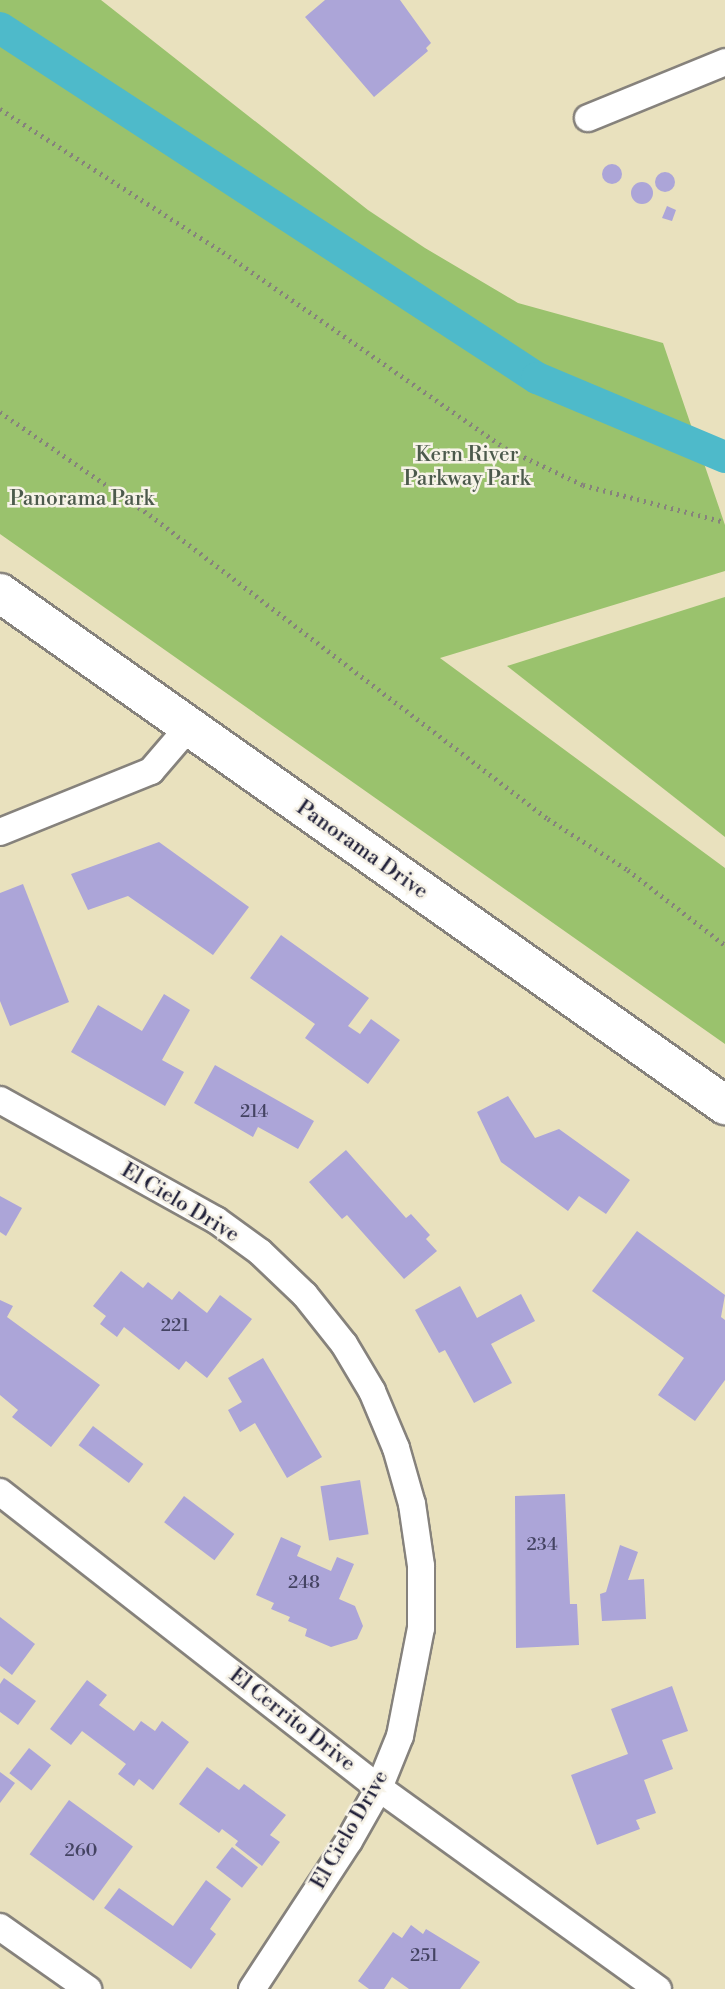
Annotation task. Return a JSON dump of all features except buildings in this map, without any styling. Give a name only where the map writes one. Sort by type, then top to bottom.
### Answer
[{"type":"main road","name":"Panorama Drive","points":[[0,593],[725,1105]]},
{"type":"street","points":[[588,118],[725,62]]},
{"type":"street","points":[[0,832],[151,771],[188,728]]},
{"type":"street","name":"El Cielo Drive","points":[[0,1100],[216,1220],[260,1252],[305,1295],[344,1344],[372,1391],[396,1448],[412,1504],[421,1566],[421,1628],[413,1683],[379,1788],[252,1989]]},
{"type":"street","name":"El Cerrito Drive","points":[[0,1492],[379,1788],[658,1989]]},
{"type":"street","points":[[0,1927],[88,1989]]},
{"type":"path","points":[[0,109],[223,252],[505,448],[583,485],[725,522]]},
{"type":"path","points":[[0,412],[150,514],[548,819],[628,870],[725,945]]},
{"type":"green space","name":"Kern River Parkway Park","points":[[0,0],[101,0],[368,210],[425,248],[518,303],[663,343],[725,525],[725,571],[440,658],[725,868],[725,1044],[0,534]]},
{"type":"green space","points":[[725,597],[725,837],[507,666]]},
{"type":"waterway","points":[[0,28],[537,378],[725,457]]},
{"type":"park label","name":"Panorama Park","points":[[82,499]]}]
